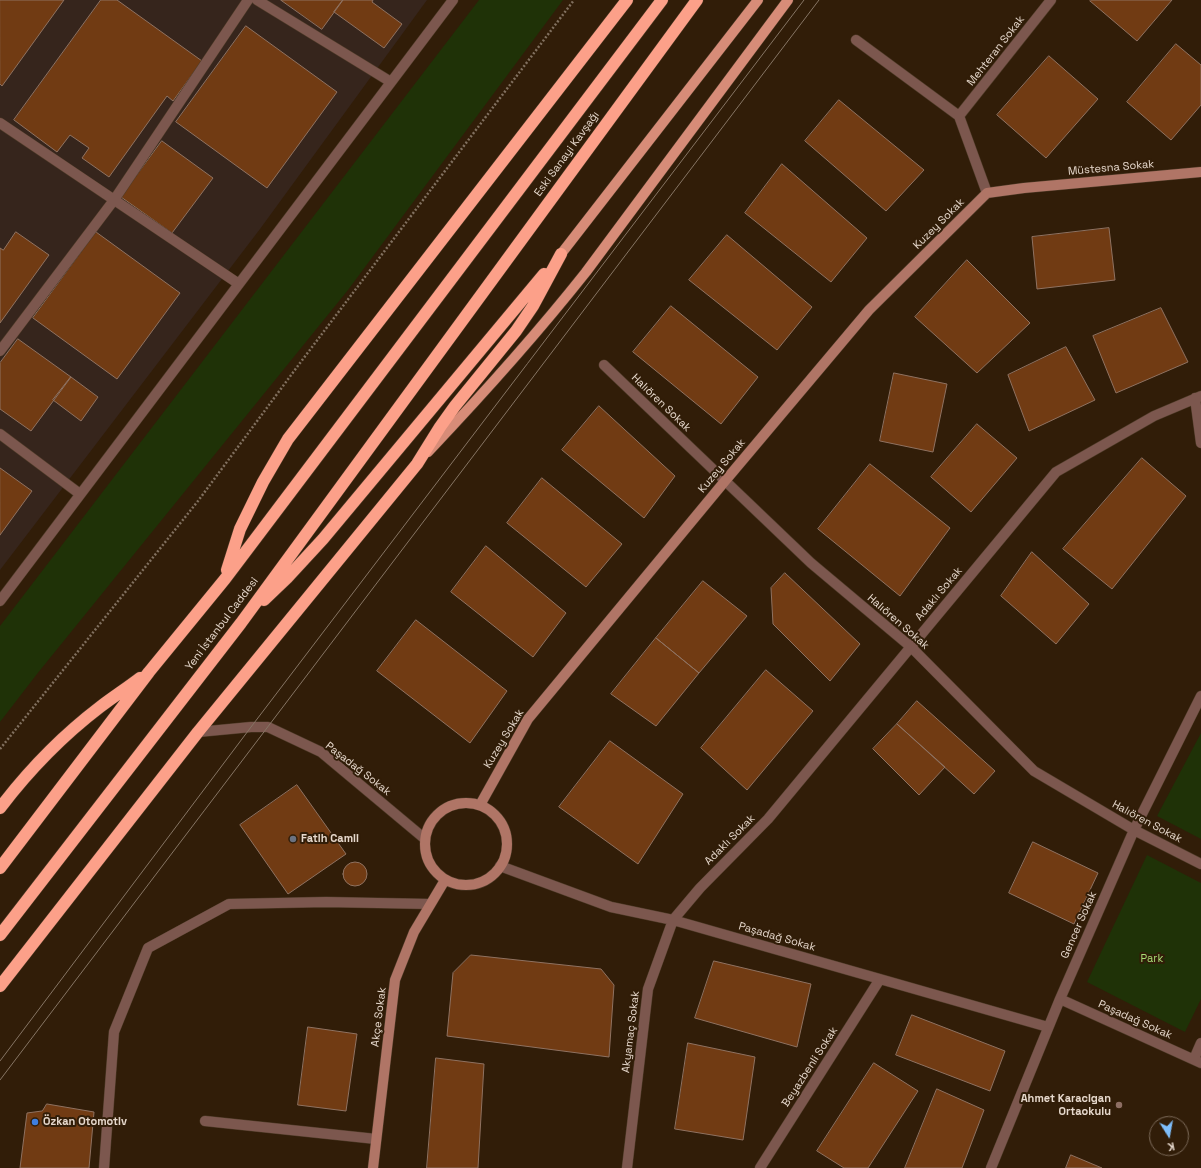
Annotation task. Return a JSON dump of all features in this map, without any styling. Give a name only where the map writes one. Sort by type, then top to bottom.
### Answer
[{"type":"highway","points":[[0,868],[149,672],[224,578],[240,529],[263,482],[288,439],[627,0]]},
{"type":"highway","name":"Eski Sanayi Kavşağı","points":[[224,578],[435,302],[662,0]]},
{"type":"highway","name":"Eski Sanayi Kavşağı","points":[[459,323],[697,0]]},
{"type":"highway","points":[[0,986],[198,732],[417,464],[455,406],[516,331],[533,306],[561,254]]},
{"type":"highway","points":[[240,623],[287,578],[323,539],[561,254]]},
{"type":"highway","name":"Yeni İstanbul Caddesi","points":[[0,935],[240,623],[459,323]]},
{"type":"highway","points":[[0,808],[21,781],[58,742],[99,707],[149,672]]},
{"type":"main road","points":[[561,254],[758,0]]},
{"type":"main road","points":[[417,464],[490,386],[555,311],[586,272],[788,0]]},
{"type":"street","points":[[0,351],[114,200],[248,0]]},
{"type":"street","points":[[257,0],[391,82]]},
{"type":"street","points":[[0,601],[453,0]]},
{"type":"street","name":"Mehteran Sokak","points":[[959,116],[1051,0]]},
{"type":"street","points":[[856,40],[959,116],[987,193]]},
{"type":"street","points":[[1,125],[239,284]]},
{"type":"street","name":"Müstesna Sokak","points":[[987,193],[1024,188],[1201,172]]},
{"type":"street","name":"Kuzey Sokak","points":[[480,805],[528,720],[725,481],[869,310],[987,193]]},
{"type":"street","name":"Halıören Sokak","points":[[604,365],[812,563],[911,647],[1034,771],[1134,830],[1201,864]]},
{"type":"street","points":[[1198,397],[1201,443]]},
{"type":"street","name":"Adaklı Sokak","points":[[700,888],[768,818],[1056,472],[1154,416],[1198,397]]},
{"type":"street","points":[[0,434],[80,494]]},
{"type":"street","name":"Gencer Sokak","points":[[991,1168],[1060,999],[1134,830],[1201,696]]},
{"type":"street","name":"Paşadağ Sokak","points":[[198,732],[268,727],[320,752],[425,839]]},
{"type":"street","points":[[467,802],[480,805],[492,811],[501,821],[506,834],[508,847],[504,860],[497,872],[486,880],[472,885],[458,885],[445,880],[434,871],[426,859],[424,845],[426,831],[432,819],[442,810],[454,804],[467,802]]},
{"type":"street","name":"Paşadağ Sokak","points":[[500,866],[611,907],[673,920],[1048,1028]]},
{"type":"street","name":"Akçe Sokak","points":[[374,1168],[376,1139],[395,980],[414,932],[445,880]]},
{"type":"street","name":"Akyamaç Sokak","points":[[627,1168],[648,989],[673,920],[700,888]]},
{"type":"street","points":[[104,1168],[114,1032],[148,948],[229,904],[326,902],[430,904]]},
{"type":"street","name":"Beyazbenli Sokak","points":[[760,1168],[880,979]]},
{"type":"street","name":"Paşadağ Sokak","points":[[1060,999],[1197,1061]]},
{"type":"street","points":[[1197,1061],[1201,1043]]},
{"type":"street","points":[[205,1121],[376,1139]]},
{"type":"path","points":[[0,749],[198,501],[300,363],[574,0]]},
{"type":"shaded area","points":[[0,0],[427,0],[260,229],[0,570]]},
{"type":"green space","points":[[479,0],[563,0],[348,290],[37,674],[0,722],[0,626]]},
{"type":"green space","points":[[1201,733],[1201,839],[1157,816]]},
{"type":"green space","name":"Park","points":[[1147,855],[1201,883],[1201,999],[1185,1032],[1087,982]]},
{"type":"building","points":[[0,0],[64,0],[2,86],[0,84]]},
{"type":"building","points":[[101,0],[117,0],[202,61],[173,101],[167,96],[109,177],[82,158],[89,148],[70,135],[57,152],[14,120]]},
{"type":"building","points":[[281,0],[343,0],[322,29]]},
{"type":"building","points":[[343,0],[373,0],[372,2],[402,24],[384,48],[334,12]]},
{"type":"building","points":[[1172,0],[1137,41],[1090,1]]},
{"type":"building","points":[[246,26],[337,92],[267,188],[176,122]]},
{"type":"building","points":[[1176,44],[1201,65],[1201,105],[1171,140],[1127,102]]},
{"type":"building","points":[[1049,56],[1098,99],[1046,158],[997,115]]},
{"type":"building","points":[[839,100],[924,170],[886,211],[805,141]]},
{"type":"building","points":[[162,141],[213,178],[172,233],[121,197]]},
{"type":"building","points":[[782,164],[867,238],[831,282],[745,213]]},
{"type":"building","points":[[1109,228],[1115,280],[1037,289],[1032,237]]},
{"type":"building","points":[[16,232],[49,255],[0,323],[0,248],[3,250]]},
{"type":"building","points":[[96,232],[180,293],[117,379],[33,318]]},
{"type":"building","points":[[727,235],[812,307],[777,350],[689,280]]},
{"type":"building","points":[[967,260],[1030,323],[977,373],[915,317]]},
{"type":"building","points":[[671,306],[758,377],[721,424],[633,352]]},
{"type":"building","points":[[1161,308],[1188,362],[1116,393],[1093,336]]},
{"type":"building","points":[[18,339],[71,377],[31,431],[0,409],[0,363]]},
{"type":"building","points":[[1066,347],[1095,400],[1029,431],[1008,375]]},
{"type":"building","points":[[894,373],[947,384],[933,452],[880,441]]},
{"type":"building","points":[[71,377],[98,397],[81,421],[53,400]]},
{"type":"building","points":[[599,406],[675,476],[644,518],[562,450]]},
{"type":"building","points":[[977,424],[1017,458],[971,512],[931,477]]},
{"type":"building","points":[[1142,458],[1186,496],[1112,589],[1063,549]]},
{"type":"building","points":[[870,464],[950,528],[900,596],[818,529]]},
{"type":"building","points":[[0,468],[32,491],[0,535]]},
{"type":"building","points":[[542,478],[622,544],[586,587],[507,523]]},
{"type":"building","points":[[486,546],[566,613],[533,657],[451,592]]},
{"type":"building","points":[[1032,552],[1089,604],[1056,644],[1001,596]]},
{"type":"building","points":[[785,573],[860,644],[830,681],[773,624],[771,588]]},
{"type":"building","points":[[703,581],[747,616],[699,673],[656,638]]},
{"type":"building","points":[[416,620],[507,691],[470,743],[377,671]]},
{"type":"building","points":[[656,638],[699,673],[656,726],[611,694]]},
{"type":"building","points":[[766,670],[813,711],[747,790],[701,748]]},
{"type":"building","points":[[917,701],[995,771],[974,794],[897,724]]},
{"type":"building","points":[[897,724],[945,767],[919,795],[873,749]]},
{"type":"building","points":[[610,741],[683,794],[638,864],[559,807]]},
{"type":"building","name":"Fatih Camii","points":[[297,785],[346,854],[288,894],[240,825]]},
{"type":"building","points":[[1033,842],[1098,873],[1074,924],[1009,893]]},
{"type":"building","points":[[350,862],[360,862],[367,869],[367,879],[360,886],[350,886],[343,879],[343,869]]},
{"type":"building","points":[[471,955],[601,969],[614,985],[609,1057],[447,1036],[453,973]]},
{"type":"building","points":[[714,961],[811,984],[797,1047],[695,1018]]},
{"type":"building","points":[[912,1015],[1005,1051],[990,1091],[896,1055]]},
{"type":"building","points":[[308,1027],[357,1034],[346,1111],[298,1105]]},
{"type":"building","points":[[688,1043],[755,1057],[743,1140],[675,1129]]},
{"type":"building","points":[[436,1058],[484,1064],[478,1168],[427,1168]]},
{"type":"building","points":[[874,1063],[918,1091],[868,1168],[844,1168],[817,1151]]},
{"type":"building","points":[[937,1089],[984,1110],[962,1168],[905,1168]]},
{"type":"building","points":[[47,1104],[94,1112],[89,1168],[20,1168],[27,1113],[42,1111]]},
{"type":"building","points":[[1071,1155],[1102,1168],[1066,1168]]},
{"type":"tram line","points":[[0,1061],[251,727],[804,0]]},
{"type":"tram line","points":[[0,1080],[819,0]]},
{"type":"place","name":"Fatih Camii","points":[[293,839]]},
{"type":"place","name":"Ahmet Karacigan Ortaokulu","points":[[1119,1105]]},
{"type":"place","name":"Özkan Otomotiv","points":[[35,1122]]}]
